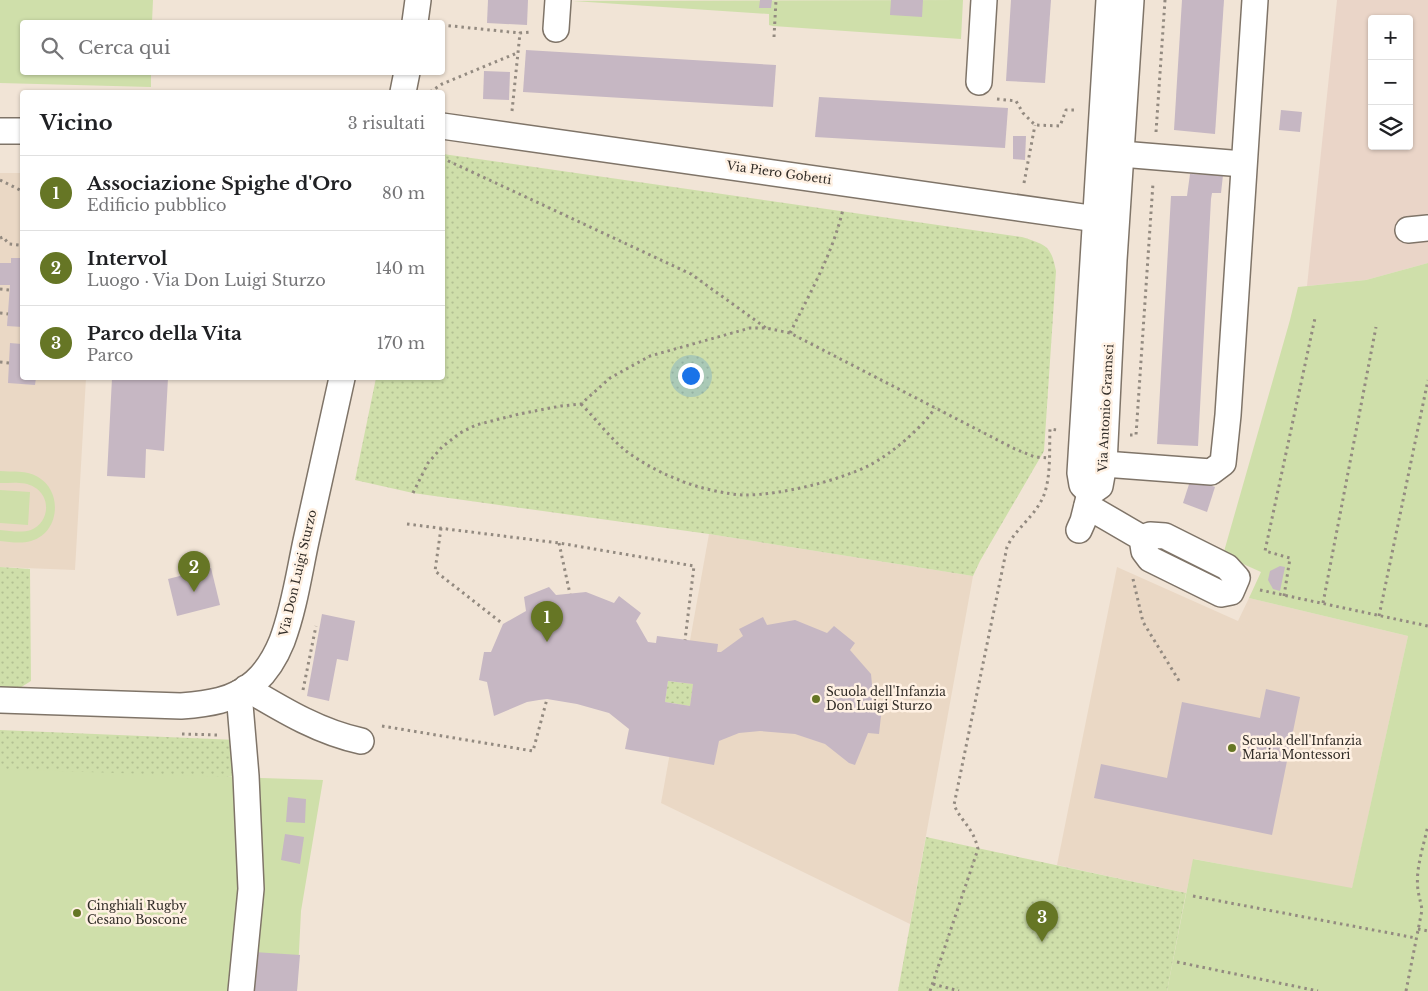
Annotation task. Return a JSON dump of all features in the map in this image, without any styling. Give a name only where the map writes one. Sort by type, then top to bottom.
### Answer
[{"type":"street","points":[[415,20],[418,0]]},
{"type":"street","points":[[556,29],[558,0]]},
{"type":"street","points":[[979,82],[984,0]]},
{"type":"street","name":"Via Antonio Gramsci","points":[[1109,0],[1106,220],[1104,464],[1100,486],[1088,500],[1080,480],[1106,220],[1121,154],[1131,0]]},
{"type":"street","points":[[1104,464],[1211,472],[1223,463],[1228,415],[1255,0]]},
{"type":"street","points":[[403,90],[406,75]]},
{"type":"street","name":"Via Piero Gobetti","points":[[445,126],[1106,220]]},
{"type":"street","points":[[0,131],[20,131]]},
{"type":"street","points":[[1121,154],[1243,164]]},
{"type":"street","name":"Via Don Luigi Sturzo","points":[[0,700],[180,706],[202,705],[223,701],[255,682],[271,663],[282,642],[293,604],[342,380]]},
{"type":"street","points":[[1079,530],[1088,500],[1142,538],[1144,551],[1150,559],[1221,594],[1231,592],[1236,585]]},
{"type":"street","points":[[241,991],[251,889],[242,691],[342,737],[370,733]]},
{"type":"path","points":[[774,37],[776,0]]},
{"type":"path","points":[[445,26],[520,33],[556,29]]},
{"type":"path","points":[[510,135],[520,33]]},
{"type":"path","points":[[433,90],[442,84],[517,53]]},
{"type":"path","points":[[979,82],[987,98],[1016,101],[1023,114],[1035,125],[1060,126],[1066,110],[1074,110]]},
{"type":"path","points":[[1023,190],[1035,125]]},
{"type":"path","points":[[445,159],[691,274],[766,328]]},
{"type":"path","points":[[0,180],[20,191]]},
{"type":"path","points":[[790,333],[830,253],[839,227],[848,183]]},
{"type":"path","points":[[0,238],[9,244],[20,244]]},
{"type":"path","points":[[0,289],[10,290]]},
{"type":"path","points":[[0,313],[8,314]]},
{"type":"path","points":[[1284,596],[1290,558],[1265,551],[1315,318]]},
{"type":"path","points":[[1323,603],[1376,326]]},
{"type":"path","points":[[413,493],[428,463],[442,447],[460,433],[476,425],[499,418],[581,404],[610,378],[650,356],[750,328],[766,328],[790,333],[1024,453],[1036,457],[1049,458]]},
{"type":"path","points":[[0,362],[9,363]]},
{"type":"path","points":[[1378,616],[1428,380]]},
{"type":"path","points":[[581,404],[625,450],[646,464],[680,480],[713,490],[744,495],[792,490],[834,479],[870,465],[898,445],[928,418],[934,408]]},
{"type":"path","points":[[407,524],[559,543],[694,566],[685,640]]},
{"type":"path","points":[[441,528],[435,571],[503,624]]},
{"type":"path","points":[[559,543],[570,594]]},
{"type":"path","points":[[1132,574],[1143,622],[1181,684]]},
{"type":"path","points":[[1236,585],[1428,626]]},
{"type":"path","points":[[370,733],[533,751],[547,699]]},
{"type":"path","points":[[1406,991],[1422,910],[1418,892],[1418,878],[1428,825]]},
{"type":"path","points":[[930,991],[978,848]]},
{"type":"path","points":[[1193,896],[1416,938]]},
{"type":"path","points":[[1418,929],[1428,931]]},
{"type":"path","points":[[1178,962],[1318,991]]},
{"type":"path","points":[[932,984],[960,991]]},
{"type":"shaded area","points":[[1337,0],[1428,0],[1428,263],[1366,280],[1307,286]]},
{"type":"shaded area","points":[[0,173],[20,173],[20,380],[86,380],[75,570],[0,567]]},
{"type":"shaded area","name":"Scuola dell'Infanzia Don Luigi Sturzo","points":[[709,534],[973,576],[910,924],[661,803]]},
{"type":"shaded area","name":"Scuola dell'Infanzia Maria Montessori","points":[[1117,567],[1238,621],[1249,598],[1408,636],[1352,889],[1194,859],[1186,893],[1057,865]]},
{"type":"green space","points":[[0,0],[153,0],[152,20],[20,20],[20,75],[151,75],[151,87],[0,83]]},
{"type":"green space","points":[[963,0],[961,39],[773,26],[769,25],[769,14],[573,1]]},
{"type":"green space","points":[[445,154],[1022,237],[1042,244],[1052,256],[1056,271],[1044,451],[973,576],[709,534],[413,493],[355,480],[376,380],[445,380]]},
{"type":"green space","points":[[1428,263],[1428,991],[1167,991],[1193,859],[1352,888],[1408,636],[1249,598],[1261,572],[1223,555],[1298,287],[1366,280]]},
{"type":"green space","points":[[0,471],[24,472],[34,475],[46,483],[52,492],[55,511],[53,521],[41,537],[23,542],[0,541],[0,530],[20,532],[37,527],[45,516],[46,503],[40,491],[34,487],[18,483],[0,483]]},
{"type":"green space","points":[[0,490],[30,492],[28,525],[0,523]]},
{"type":"green space","points":[[0,567],[30,569],[31,681],[18,689],[0,688]]},
{"type":"green space","points":[[668,681],[693,684],[690,706],[665,702]]},
{"type":"green space","points":[[0,730],[237,740],[246,776],[225,777],[0,829]]},
{"type":"green space","points":[[0,769],[323,780],[301,911],[297,991],[0,991]]},
{"type":"green space","points":[[926,837],[1186,893],[1167,991],[898,991]]},
{"type":"building","points":[[488,0],[528,0],[527,25],[487,23]]},
{"type":"building","points":[[760,0],[772,0],[771,8],[759,8]]},
{"type":"building","points":[[891,0],[923,0],[922,17],[890,15]]},
{"type":"building","points":[[1011,0],[1051,0],[1045,83],[1006,81]]},
{"type":"building","points":[[1182,0],[1224,0],[1215,134],[1174,130]]},
{"type":"building","points":[[526,50],[776,65],[773,107],[523,92]]},
{"type":"building","points":[[484,71],[510,72],[509,100],[483,99]]},
{"type":"building","points":[[819,97],[1008,108],[1005,148],[815,137]]},
{"type":"building","points":[[1281,110],[1302,112],[1300,132],[1279,130]]},
{"type":"building","points":[[1013,136],[1026,136],[1025,160],[1013,159]]},
{"type":"building","points":[[1190,174],[1223,175],[1221,193],[1212,193],[1211,199],[1198,446],[1157,444],[1171,196],[1187,196]]},
{"type":"building","points":[[11,258],[20,258],[20,327],[7,326],[10,285],[0,285],[0,263],[11,263]]},
{"type":"building","points":[[10,343],[20,344],[20,380],[36,380],[35,385],[8,383]]},
{"type":"building","points":[[112,380],[168,380],[164,451],[146,449],[145,478],[107,476]]},
{"type":"building","points":[[1191,478],[1215,487],[1207,512],[1183,503]]},
{"type":"building","points":[[1280,566],[1285,567],[1280,591],[1273,589],[1268,580],[1270,571]]},
{"type":"building","points":[[211,568],[220,605],[177,616],[168,579]]},
{"type":"building","points":[[549,587],[556,595],[586,592],[614,603],[619,596],[641,613],[636,621],[648,642],[656,643],[657,636],[718,644],[717,652],[721,652],[743,636],[739,629],[763,617],[767,625],[795,620],[827,633],[834,626],[855,643],[850,650],[871,674],[874,706],[882,707],[879,734],[868,733],[855,765],[849,763],[825,744],[795,734],[760,731],[739,733],[719,741],[714,765],[625,749],[629,729],[609,713],[577,704],[547,699],[539,700],[527,702],[494,716],[487,682],[479,680],[484,652],[491,652],[503,624],[526,611],[524,597]],"holes":[[[668,681],[693,684],[690,706],[665,702]]]},
{"type":"building","points":[[322,614],[355,621],[348,661],[337,659],[329,701],[307,696]]},
{"type":"building","points":[[1266,689],[1300,697],[1272,835],[1094,798],[1101,764],[1167,778],[1182,702],[1260,718]]},
{"type":"building","points":[[288,797],[306,799],[305,823],[286,822]]},
{"type":"building","points":[[285,834],[304,837],[300,864],[281,860]]},
{"type":"building","points":[[253,952],[300,955],[297,991],[251,991]]},
{"type":"place","name":"Intervol","points":[[194,592]]},
{"type":"place","name":"Associazione Spighe d'Oro","points":[[547,642]]},
{"type":"place","name":"Scuola dell'Infanzia Don Luigi Sturzo","points":[[816,699]]},
{"type":"place","name":"Scuola dell'Infanzia Maria Montessori","points":[[1232,748]]},
{"type":"place","name":"Cinghiali Rugby Cesano Boscone","points":[[77,913]]},
{"type":"place","name":"Parco della Vita","points":[[1042,942]]}]
